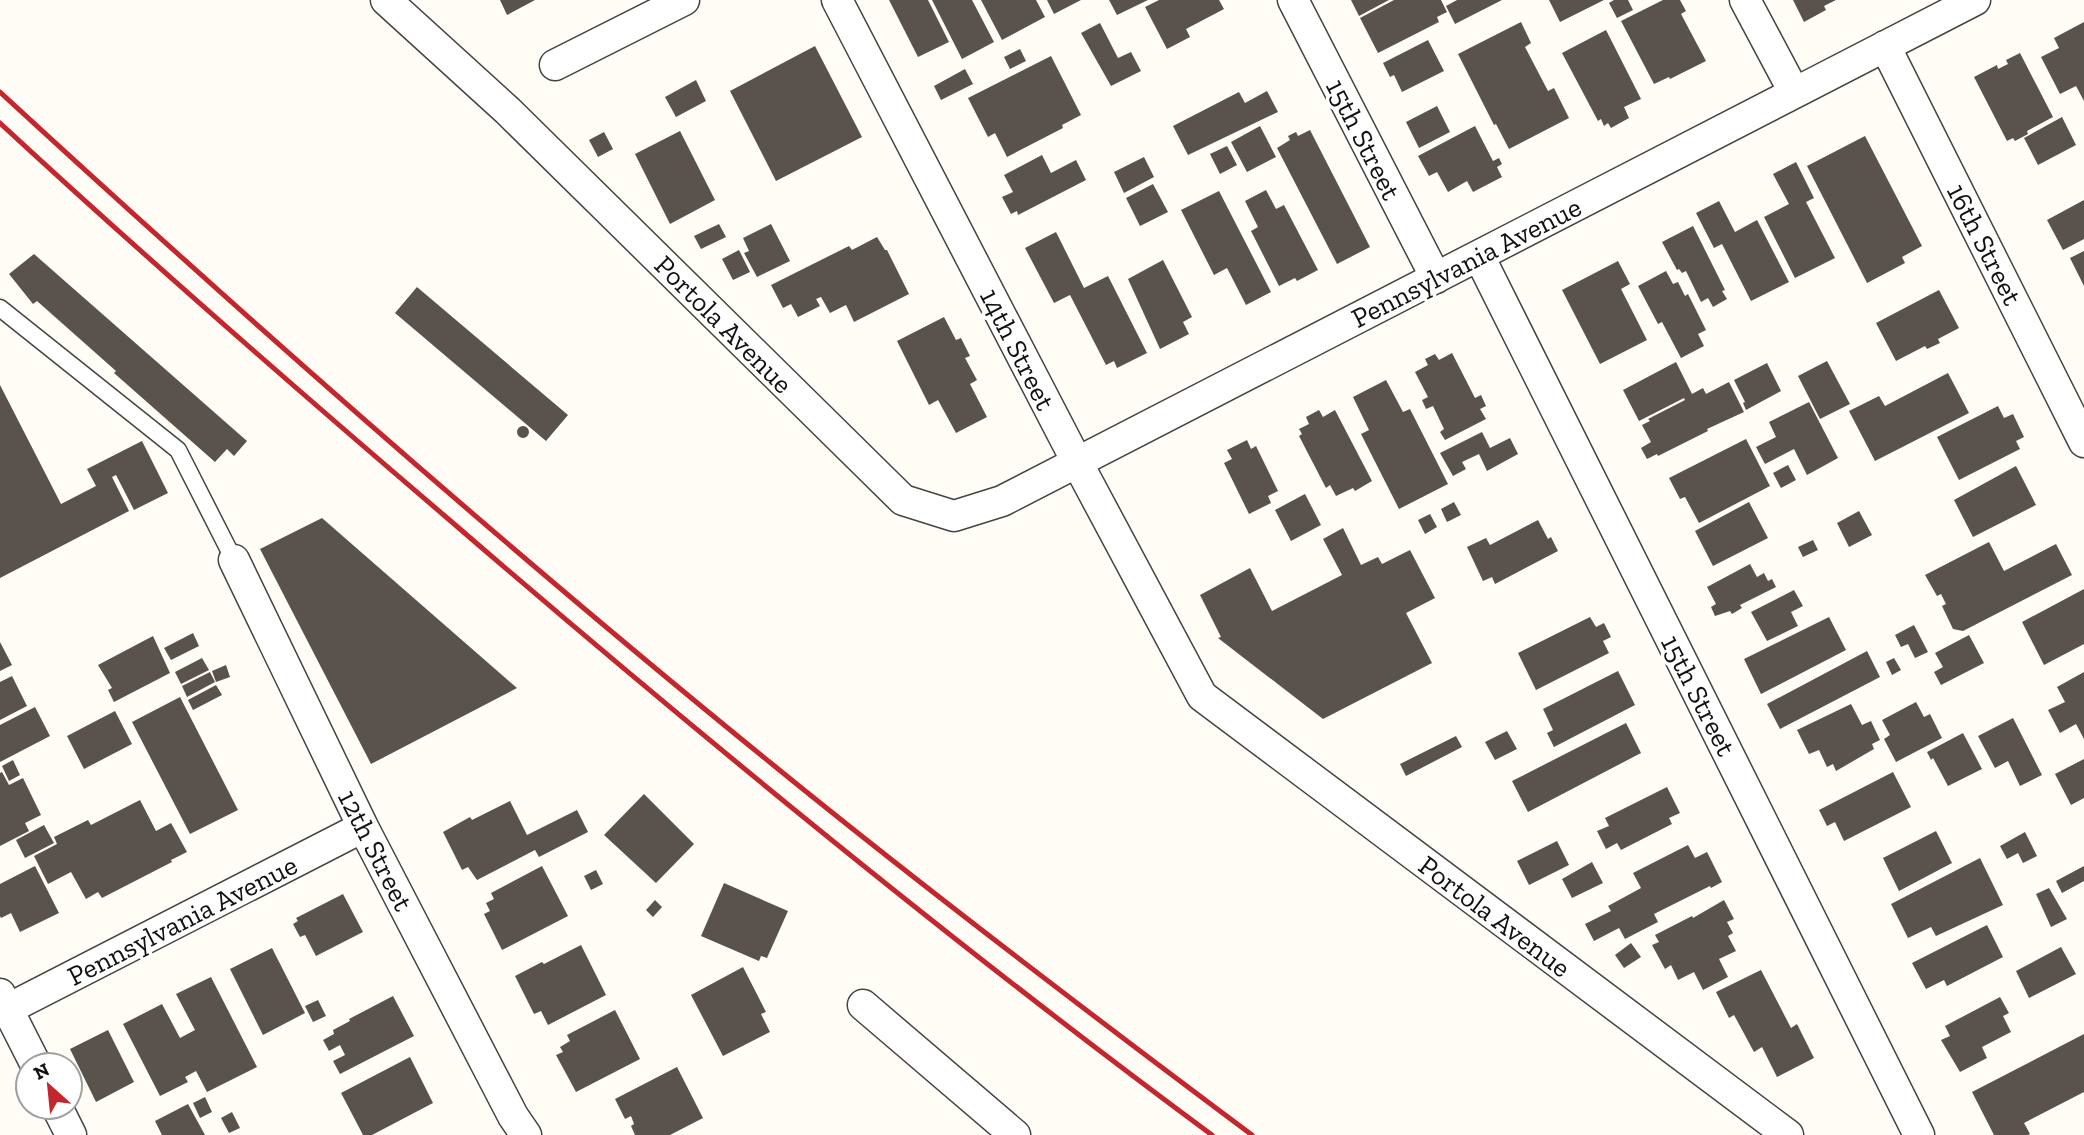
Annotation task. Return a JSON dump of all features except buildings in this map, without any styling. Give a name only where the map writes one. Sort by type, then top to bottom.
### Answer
[{"type":"street","name":"Portola Avenue","points":[[386,0],[508,111],[903,500],[954,516]]},
{"type":"street","points":[[555,65],[684,0]]},
{"type":"street","name":"14th Street","points":[[837,0],[1202,696]]},
{"type":"street","name":"15th Street","points":[[1293,0],[1436,278]]},
{"type":"street","points":[[1745,0],[1794,92]]},
{"type":"street","name":"Pennsylvania Avenue","points":[[954,516],[1002,501],[1975,0]]},
{"type":"street","name":"16th Street","points":[[1885,46],[2084,442]]},
{"type":"street","name":"15th Street","points":[[1479,256],[1919,1135]]},
{"type":"street","name":"12th Street","points":[[234,560],[363,827],[513,1116],[526,1135]]},
{"type":"street","name":"Portola Avenue","points":[[1202,696],[1788,1135]]},
{"type":"street","name":"Pennsylvania Avenue","points":[[3,1005],[363,827]]},
{"type":"street","points":[[3,1005],[28,1051]]},
{"type":"street","points":[[863,1005],[1015,1135]]},
{"type":"lane","points":[[0,308],[178,450],[234,560]]},
{"type":"railway","points":[[0,92],[381,434],[673,683],[950,906],[1252,1135]]},
{"type":"railway","points":[[0,123],[277,371],[633,676],[919,910],[1212,1135]]}]
